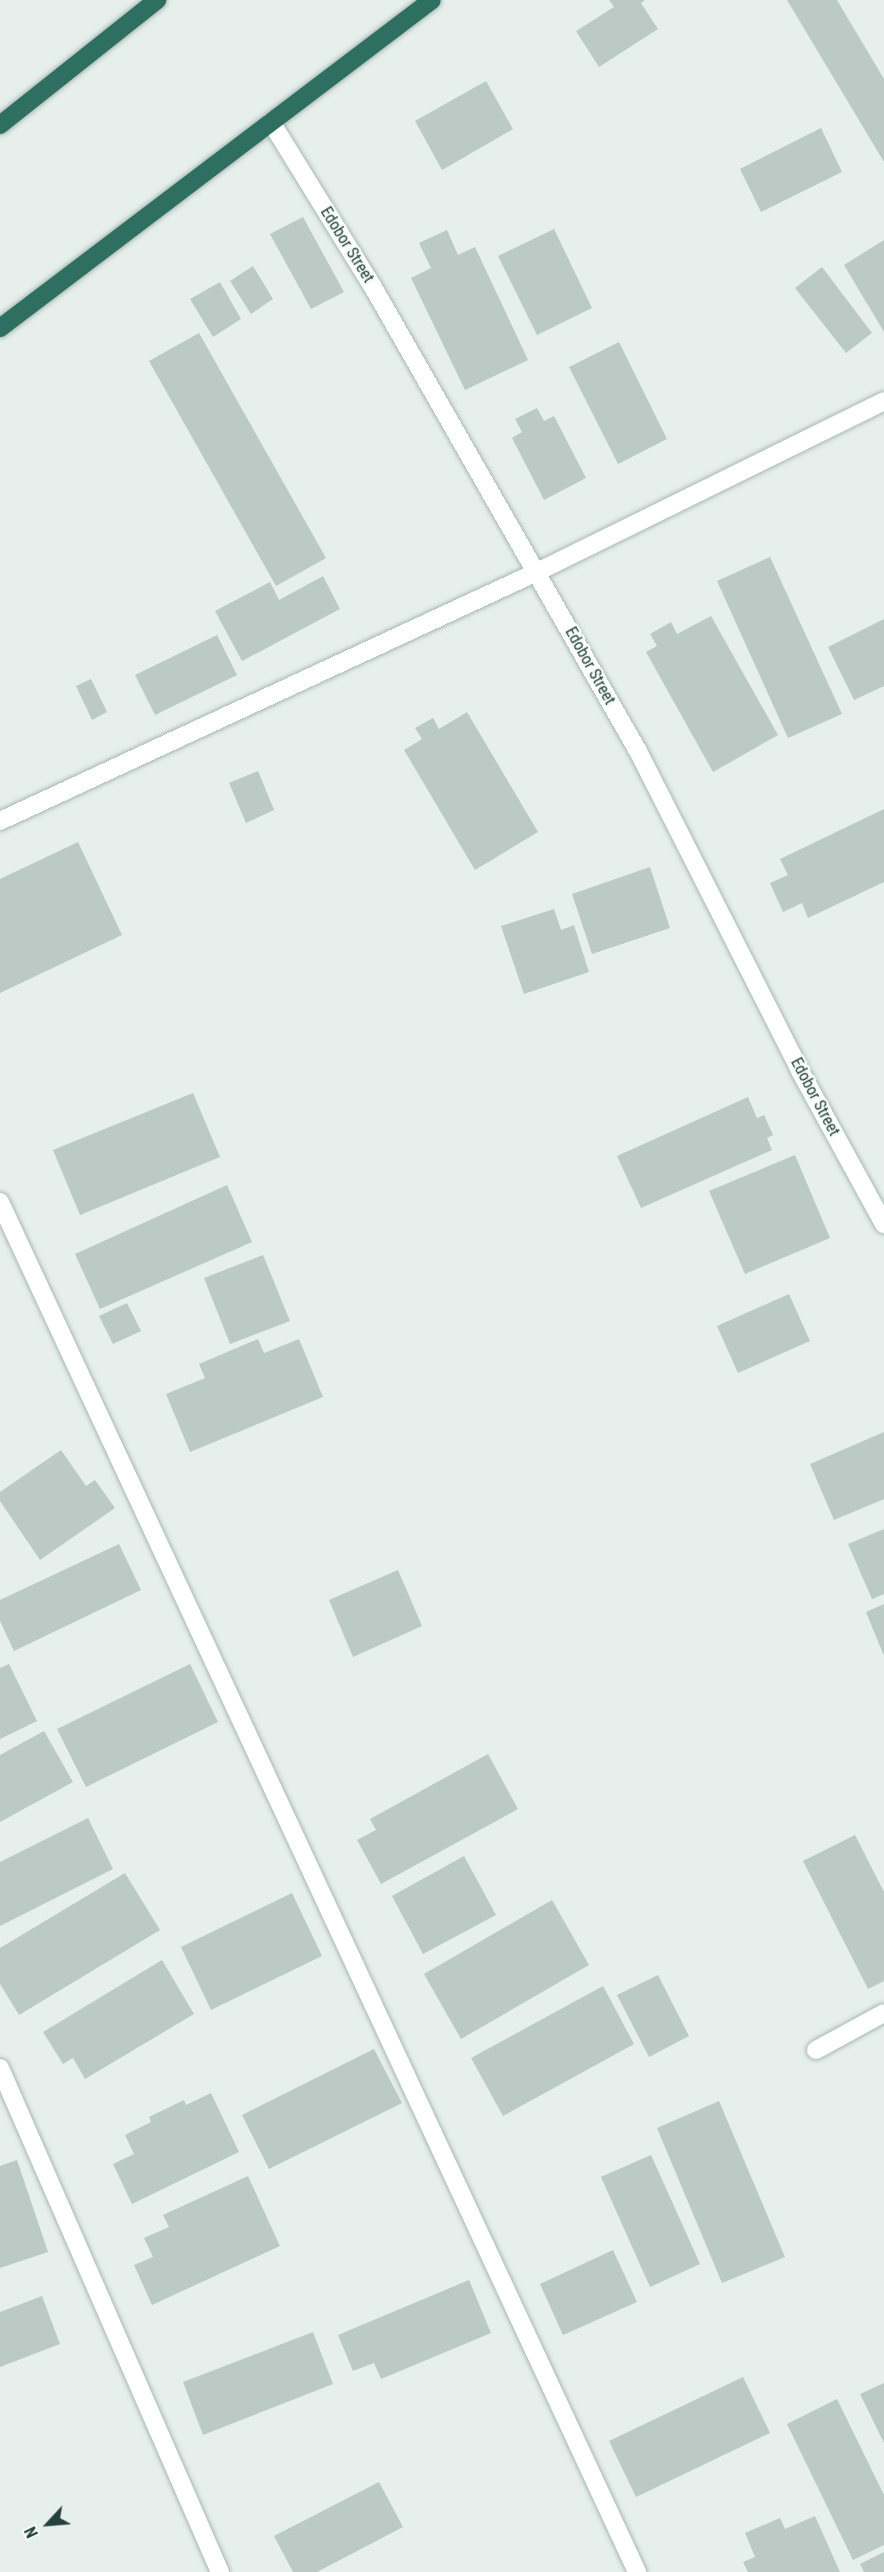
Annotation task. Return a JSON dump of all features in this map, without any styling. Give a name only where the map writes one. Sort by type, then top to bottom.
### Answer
[{"type":"highway","points":[[0,125],[157,0]]},
{"type":"highway","points":[[0,328],[432,0]]},
{"type":"street","name":"Edobor Street","points":[[271,122],[373,287],[638,751],[799,1069],[884,1224]]},
{"type":"street","points":[[0,821],[537,572],[884,401]]},
{"type":"street","points":[[0,1202],[637,2572]]},
{"type":"street","points":[[816,2050],[884,2013]]},
{"type":"street","points":[[0,2068],[220,2572]]},
{"type":"building","points":[[609,0],[645,0],[641,3],[658,29],[599,67],[576,31],[614,7]]},
{"type":"building","points":[[787,0],[837,0],[884,79],[884,162]]},
{"type":"building","points":[[486,81],[513,129],[442,170],[415,121]]},
{"type":"building","points":[[821,128],[842,172],[761,212],[740,169]]},
{"type":"building","points":[[303,217],[344,292],[311,309],[270,234]]},
{"type":"building","points":[[554,229],[592,308],[537,335],[498,256]]},
{"type":"building","points":[[447,230],[458,255],[475,247],[528,360],[465,390],[411,278],[431,268],[419,243]]},
{"type":"building","points":[[884,240],[884,332],[844,265]]},
{"type":"building","points":[[253,266],[273,299],[251,314],[230,281]]},
{"type":"building","points":[[822,267],[872,333],[846,353],[795,288]]},
{"type":"building","points":[[220,282],[241,319],[213,337],[190,299]]},
{"type":"building","points":[[199,333],[326,558],[276,586],[149,361]]},
{"type":"building","points":[[619,342],[667,439],[618,464],[569,367]]},
{"type":"building","points":[[537,408],[544,421],[554,416],[586,478],[544,500],[512,438],[522,432],[515,419]]},
{"type":"building","points":[[770,557],[842,714],[788,738],[717,581]]},
{"type":"building","points":[[323,576],[340,609],[242,661],[215,611],[270,582],[279,600]]},
{"type":"building","points":[[711,616],[778,735],[713,772],[646,652],[657,646],[650,634],[671,622],[677,634]]},
{"type":"building","points":[[884,619],[884,686],[854,700],[828,647]]},
{"type":"building","points":[[217,635],[237,675],[155,715],[135,675]]},
{"type":"building","points":[[91,679],[107,712],[92,720],[76,686]]},
{"type":"building","points":[[467,712],[538,832],[475,870],[404,750],[422,739],[415,728],[433,718],[439,729]]},
{"type":"building","points":[[258,771],[274,810],[246,823],[229,783]]},
{"type":"building","points":[[884,809],[884,882],[808,918],[802,903],[783,912],[770,883],[788,875],[780,859]]},
{"type":"building","points":[[78,842],[122,935],[0,993],[0,879]]},
{"type":"building","points":[[650,867],[670,928],[592,954],[572,894]]},
{"type":"building","points":[[554,909],[561,930],[574,925],[589,972],[524,994],[501,926]]},
{"type":"building","points":[[193,1093],[220,1157],[80,1215],[53,1150]]},
{"type":"building","points":[[748,1097],[757,1118],[764,1115],[773,1135],[767,1138],[772,1150],[641,1208],[617,1156]]},
{"type":"building","points":[[795,1155],[830,1238],[745,1274],[709,1191]]},
{"type":"building","points":[[227,1185],[252,1242],[100,1309],[75,1254]]},
{"type":"building","points":[[263,1255],[290,1321],[230,1344],[204,1278]]},
{"type":"building","points":[[789,1294],[810,1341],[738,1373],[717,1326]]},
{"type":"building","points":[[127,1303],[141,1331],[113,1344],[99,1316]]},
{"type":"building","points":[[258,1339],[264,1353],[299,1339],[323,1397],[190,1452],[166,1394],[205,1378],[199,1364]]},
{"type":"building","points":[[884,1432],[884,1499],[834,1520],[810,1464]]},
{"type":"building","points":[[61,1450],[86,1486],[95,1480],[115,1508],[40,1560],[0,1501],[0,1492]]},
{"type":"building","points":[[884,1529],[884,1594],[872,1599],[848,1544]]},
{"type":"building","points":[[119,1544],[141,1590],[14,1651],[0,1621],[0,1600]]},
{"type":"building","points":[[398,1570],[422,1626],[353,1657],[329,1600]]},
{"type":"building","points":[[884,1604],[884,1656],[866,1612]]},
{"type":"building","points":[[9,1664],[37,1721],[0,1739],[0,1668]]},
{"type":"building","points":[[190,1664],[218,1722],[86,1787],[57,1729]]},
{"type":"building","points":[[44,1731],[73,1782],[0,1822],[0,1755]]},
{"type":"building","points":[[488,1754],[518,1809],[381,1884],[357,1840],[376,1830],[370,1819]]},
{"type":"building","points":[[88,1818],[113,1869],[0,1926],[0,1862]]},
{"type":"building","points":[[855,1835],[884,1892],[884,1981],[868,1989],[803,1861]]},
{"type":"building","points":[[464,1856],[496,1915],[423,1954],[392,1896]]},
{"type":"building","points":[[125,1873],[160,1930],[19,2015],[0,1984],[0,1948]]},
{"type":"building","points":[[292,1893],[322,1956],[211,2010],[181,1947]]},
{"type":"building","points":[[552,1900],[589,1965],[461,2039],[424,1974]]},
{"type":"building","points":[[162,1960],[194,2014],[85,2079],[73,2058],[63,2064],[43,2032]]},
{"type":"building","points":[[658,1975],[689,2036],[649,2057],[617,1995]]},
{"type":"building","points":[[603,1986],[634,2044],[503,2116],[471,2058]]},
{"type":"building","points":[[374,2049],[402,2103],[269,2169],[242,2115]]},
{"type":"building","points":[[211,2093],[239,2152],[132,2204],[113,2164],[134,2154],[125,2135],[151,2122],[149,2117],[184,2100],[186,2105]]},
{"type":"building","points":[[719,2101],[785,2257],[722,2283],[657,2128]]},
{"type":"building","points":[[651,2155],[700,2264],[650,2287],[601,2177]]},
{"type":"building","points":[[17,2160],[48,2252],[0,2268],[0,2166]]},
{"type":"building","points":[[248,2176],[280,2246],[152,2305],[134,2265],[153,2257],[144,2238],[169,2227],[163,2215]]},
{"type":"building","points":[[613,2250],[637,2302],[563,2335],[540,2284]]},
{"type":"building","points":[[469,2280],[491,2333],[381,2379],[374,2363],[353,2371],[338,2335]]},
{"type":"building","points":[[42,2296],[60,2344],[0,2367],[0,2312]]},
{"type":"building","points":[[313,2332],[333,2384],[203,2435],[183,2382]]},
{"type":"building","points":[[743,2377],[770,2433],[636,2497],[609,2441]]},
{"type":"building","points":[[884,2383],[884,2443],[860,2394]]},
{"type":"building","points":[[837,2399],[884,2495],[884,2545],[853,2560],[787,2424]]},
{"type":"building","points":[[379,2482],[403,2527],[317,2572],[293,2572],[274,2536]]},
{"type":"building","points":[[815,2516],[840,2572],[748,2572],[743,2562],[755,2557],[745,2533],[780,2518],[785,2529]]},
{"type":"building","points":[[884,2552],[884,2572],[864,2572],[860,2564]]}]
